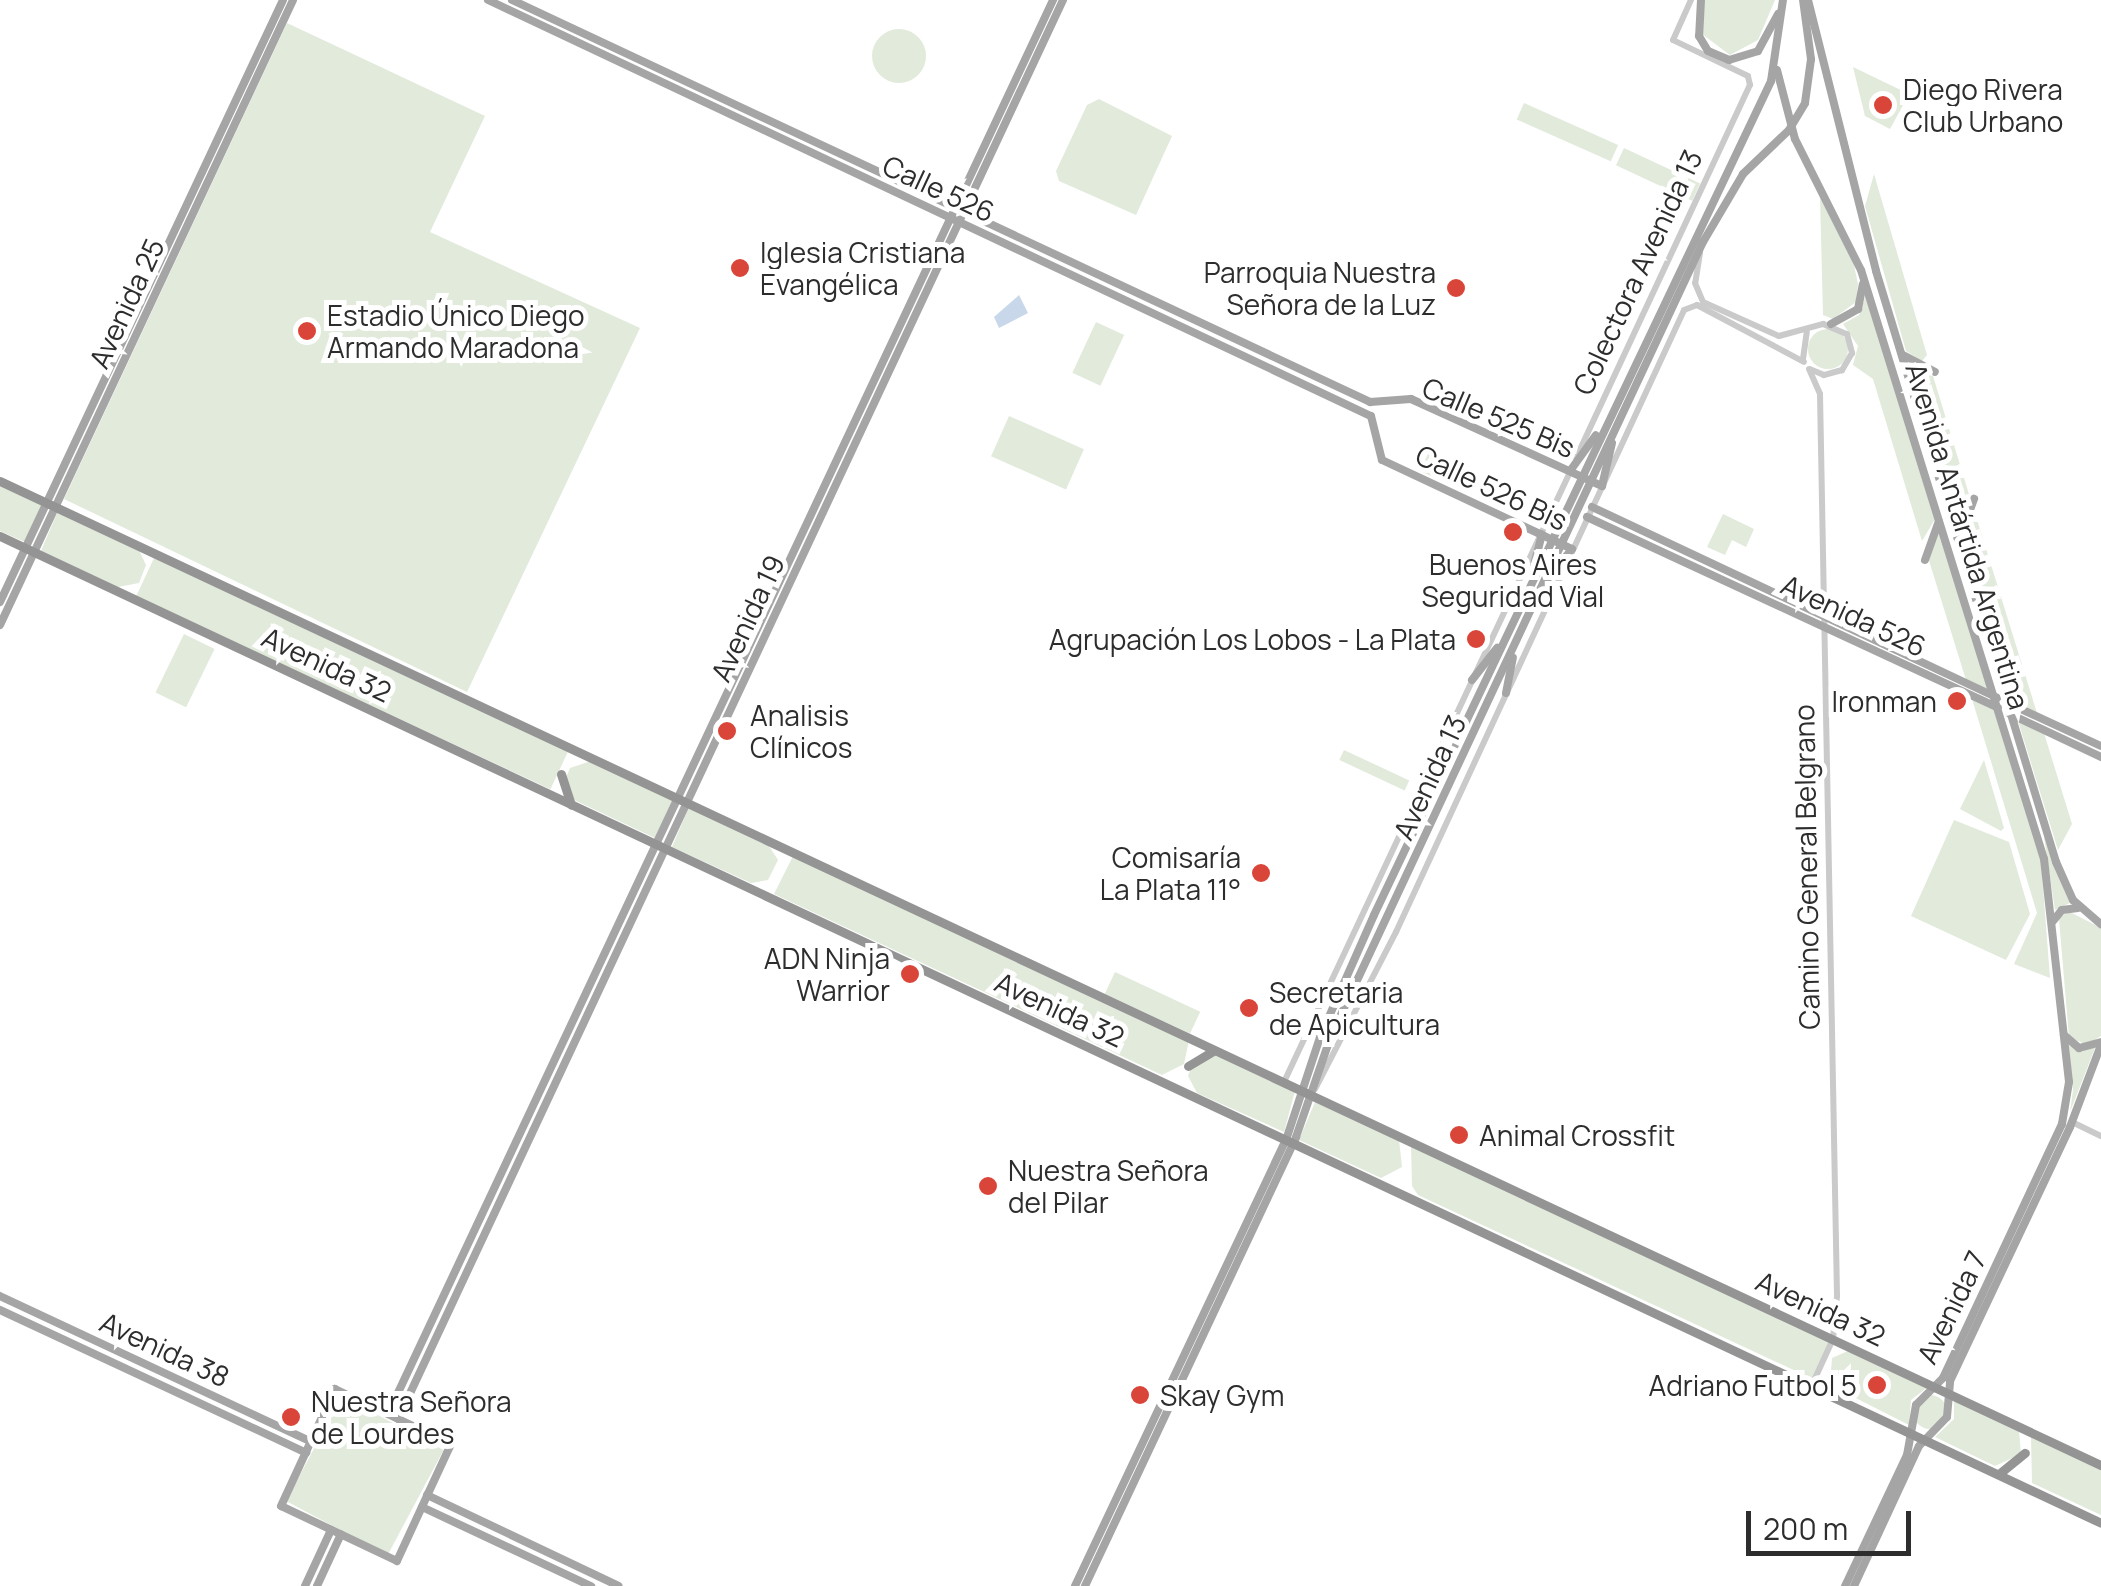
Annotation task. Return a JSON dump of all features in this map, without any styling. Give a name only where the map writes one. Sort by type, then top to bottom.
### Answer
[{"type":"highway","name":"Avenida 32","points":[[0,481],[2101,1464]]},
{"type":"highway","name":"Avenida 32","points":[[0,536],[2101,1523]]},
{"type":"highway","points":[[561,774],[571,804]]},
{"type":"highway","points":[[1188,1066],[1216,1051]]},
{"type":"highway","points":[[1997,1474],[2014,1468],[2025,1453]]},
{"type":"main road","name":"Avenida 25","points":[[0,626],[30,550],[284,0]]},
{"type":"main road","name":"Avenida 25","points":[[51,505],[293,0]]},
{"type":"main road","name":"Calle 526","points":[[488,0],[1371,416]]},
{"type":"main road","name":"Calle 526","points":[[512,0],[1376,404]]},
{"type":"main road","name":"Avenida 19","points":[[960,210],[1053,0]]},
{"type":"main road","name":"Avenida 19","points":[[398,1419],[681,800],[1063,0]]},
{"type":"main road","points":[[1701,0],[1700,36],[1713,54],[1729,60],[1764,43],[1782,0]]},
{"type":"main road","name":"Avenida 13","points":[[1085,1586],[1290,1141],[1351,968],[1505,636],[1591,481],[1612,422],[1776,66],[1782,0]]},
{"type":"main road","name":"Avenida 13","points":[[1306,1092],[1517,640],[1581,476],[1703,242],[1743,174],[1773,146],[1803,107],[1811,59],[1806,0]]},
{"type":"main road","name":"Avenida Antártida Argentina","points":[[1806,0],[1903,355],[2061,876],[2080,909],[2101,924]]},
{"type":"main road","name":"Avenida Antártida Argentina","points":[[1776,66],[1795,139],[1861,270],[1988,670],[2044,859],[2064,1036]]},
{"type":"main road","points":[[1830,324],[1858,310],[1861,270]]},
{"type":"main road","points":[[1903,355],[1935,372]]},
{"type":"main road","name":"Calle 525 Bis","points":[[1376,404],[1411,399],[1602,486]]},
{"type":"main road","name":"Calle 526 Bis","points":[[1371,416],[1382,460],[1572,549]]},
{"type":"main road","points":[[1570,471],[1612,422]]},
{"type":"main road","points":[[1602,486],[1612,422]]},
{"type":"main road","points":[[1959,540],[1974,499]]},
{"type":"main road","name":"Avenida 526","points":[[1592,507],[2101,757]]},
{"type":"main road","name":"Avenida 526","points":[[1587,517],[2101,746]]},
{"type":"main road","points":[[1925,560],[1940,517]]},
{"type":"main road","points":[[1528,592],[1542,534]]},
{"type":"main road","points":[[1538,591],[1572,549]]},
{"type":"main road","name":"Avenida 25","points":[[0,602],[30,550]]},
{"type":"main road","points":[[1472,680],[1505,636]]},
{"type":"main road","points":[[1506,693],[1517,640]]},
{"type":"main road","name":"Avenida 19","points":[[388,1414],[660,845]]},
{"type":"main road","points":[[2052,925],[2062,910],[2080,909]]},
{"type":"main road","points":[[2064,1036],[2079,1048],[2101,1044]]},
{"type":"main road","name":"Avenida 7","points":[[1845,1586],[1913,1434],[1916,1406],[1936,1387],[2064,1118],[2064,1036]]},
{"type":"main road","name":"Avenida 7","points":[[1854,1586],[1925,1440],[1947,1417],[1948,1392],[2072,1122],[2101,1044]]},
{"type":"main road","name":"Avenida 13","points":[[1075,1586],[1290,1141]]},
{"type":"main road","name":"Avenida 38","points":[[0,1296],[311,1442]]},
{"type":"main road","name":"Avenida 38","points":[[0,1310],[306,1453]]},
{"type":"main road","points":[[335,1390],[398,1419],[450,1444],[397,1560],[281,1506],[335,1390]]},
{"type":"main road","points":[[427,1495],[619,1586]]},
{"type":"main road","points":[[422,1506],[591,1586]]},
{"type":"main road","points":[[306,1586],[336,1532]]},
{"type":"main road","points":[[317,1586],[336,1532]]},
{"type":"street","name":"Colectora Avenida 13","points":[[1284,1082],[1750,80],[1673,40],[1692,0]]},
{"type":"street","points":[[1703,242],[1695,282],[1704,302],[1779,336],[1830,324],[1847,334],[1852,353],[1820,394]]},
{"type":"street","points":[[1306,1092],[1396,932],[1587,517],[1690,305],[1779,344],[1807,365],[1832,374]]},
{"type":"street","points":[[1807,365],[1808,332]]},
{"type":"street","name":"Camino General Belgrano","points":[[1807,365],[1820,394],[1833,1339]]},
{"type":"street","points":[[2072,1122],[2101,1136]]},
{"type":"street","points":[[1812,1387],[1833,1339]]},
{"type":"green space","points":[[1704,0],[1775,0],[1758,40],[1730,55],[1702,34]]},
{"type":"green space","points":[[287,23],[485,116],[430,232],[640,328],[467,692],[64,499]]},
{"type":"green space","points":[[899,29],[918,37],[926,56],[918,75],[899,83],[880,75],[872,56],[880,37]]},
{"type":"green space","name":"Diego Rivera Club Urbano","points":[[1853,67],[1909,94],[1890,129],[1865,116]]},
{"type":"green space","points":[[1099,99],[1172,136],[1136,215],[1059,181],[1056,171],[1087,105]]},
{"type":"green space","points":[[1524,103],[1618,145],[1611,161],[1517,119]]},
{"type":"green space","points":[[1624,148],[1700,183],[1692,201],[1616,165]]},
{"type":"green space","points":[[1874,174],[1927,355],[1922,361],[1906,351],[1865,206]]},
{"type":"green space","points":[[1820,197],[1852,256],[1858,284],[1856,302],[1833,319],[1823,315]]},
{"type":"green space","points":[[1866,294],[1935,519],[1922,541],[1873,379],[1853,365],[1858,346],[1843,324],[1859,315]]},
{"type":"green space","points":[[1096,322],[1124,335],[1100,386],[1072,373]]},
{"type":"green space","points":[[1828,329],[1842,335],[1848,349],[1842,363],[1828,369],[1814,363],[1808,349],[1814,335]]},
{"type":"green space","points":[[1910,363],[1933,376],[1971,501],[1959,526]]},
{"type":"green space","points":[[1009,416],[1084,449],[1066,490],[991,456]]},
{"type":"green space","points":[[1429,451],[1457,463],[1448,483],[1420,471]]},
{"type":"green space","points":[[0,483],[43,504],[25,542],[0,531]]},
{"type":"green space","points":[[1974,510],[2037,713],[2013,702],[1963,538]]},
{"type":"green space","points":[[58,511],[138,548],[146,565],[139,583],[118,587],[41,551]]},
{"type":"green space","points":[[1723,514],[1754,529],[1746,547],[1732,540],[1725,555],[1707,547]]},
{"type":"green space","points":[[1938,527],[1989,691],[1966,680],[1926,551]]},
{"type":"green space","points":[[154,558],[568,751],[550,789],[136,596]]},
{"type":"green space","points":[[184,634],[215,649],[186,707],[156,692]]},
{"type":"green space","points":[[1972,699],[1994,709],[2041,861],[2050,978],[2014,964],[2037,913]]},
{"type":"green space","points":[[2018,721],[2044,733],[2072,824],[2058,850]]},
{"type":"green space","points":[[1344,750],[1409,780],[1405,790],[1339,760]]},
{"type":"green space","points":[[1984,760],[2004,828],[2001,831],[1960,809]]},
{"type":"green space","points":[[591,761],[673,800],[655,838],[572,799],[565,780],[570,768]]},
{"type":"green space","points":[[689,807],[767,843],[778,860],[768,880],[751,883],[672,847]]},
{"type":"green space","points":[[1954,820],[2009,842],[2030,914],[2006,960],[1911,916]]},
{"type":"green space","points":[[2044,837],[2072,902],[2055,910]]},
{"type":"green space","points":[[793,856],[1189,1040],[1184,1064],[1162,1075],[774,894]]},
{"type":"green space","points":[[2068,911],[2101,928],[2101,1036],[2087,1045],[2069,1037],[2059,919]]},
{"type":"green space","points":[[1115,972],[1200,1012],[1190,1033],[1105,994]]},
{"type":"green space","points":[[2069,1045],[2095,1048],[2070,1112],[2073,1090]]},
{"type":"green space","points":[[1214,1054],[1295,1091],[1284,1132],[1197,1093],[1188,1076],[1193,1062]]},
{"type":"green space","points":[[1315,1102],[1399,1140],[1402,1167],[1381,1178],[1299,1140]]},
{"type":"green space","points":[[1411,1145],[1829,1342],[1813,1379],[1418,1195],[1412,1186]]},
{"type":"green space","points":[[1848,1351],[1929,1386],[1911,1400],[1909,1425],[1830,1385],[1832,1358]]},
{"type":"green space","points":[[1930,1395],[1942,1400],[1947,1412],[1942,1424],[1930,1429],[1918,1424],[1913,1412],[1918,1400]]},
{"type":"green space","points":[[342,1396],[444,1450],[388,1555],[286,1501]]},
{"type":"green space","points":[[1954,1399],[2019,1431],[2021,1454],[1995,1466],[1935,1437],[1954,1419]]},
{"type":"green space","points":[[2031,1437],[2101,1467],[2101,1515],[2032,1483]]},
{"type":"water","points":[[1019,295],[1028,313],[999,328],[994,317]]},
{"type":"place","name":"Diego Rivera Club Urbano","points":[[1883,105]]},
{"type":"place","name":"Iglesia Cristiana Evangélica","points":[[740,268]]},
{"type":"place","name":"Parroquia Nuestra Señora de la Luz","points":[[1456,288]]},
{"type":"place","name":"Estadio Único Diego Armando Maradona","points":[[307,331]]},
{"type":"place","name":"Buenos Aires Seguridad Vial","points":[[1513,532]]},
{"type":"place","name":"Agrupación Los Lobos - La Plata","points":[[1476,639]]},
{"type":"place","name":"Ironman","points":[[1957,701]]},
{"type":"place","name":"Analisis Clínicos","points":[[727,731]]},
{"type":"place","name":"Comisaría La Plata 11°","points":[[1261,873]]},
{"type":"place","name":"ADN Ninja Warrior","points":[[910,974]]},
{"type":"place","name":"Secretaria de Apicultura","points":[[1249,1008]]},
{"type":"place","name":"Animal Crossfit","points":[[1459,1135]]},
{"type":"place","name":"Nuestra Señora del Pilar","points":[[988,1186]]},
{"type":"place","name":"Adriano Futbol 5","points":[[1877,1385]]},
{"type":"place","name":"Skay Gym","points":[[1140,1395]]},
{"type":"place","name":"Nuestra Señora de Lourdes","points":[[291,1417]]}]
